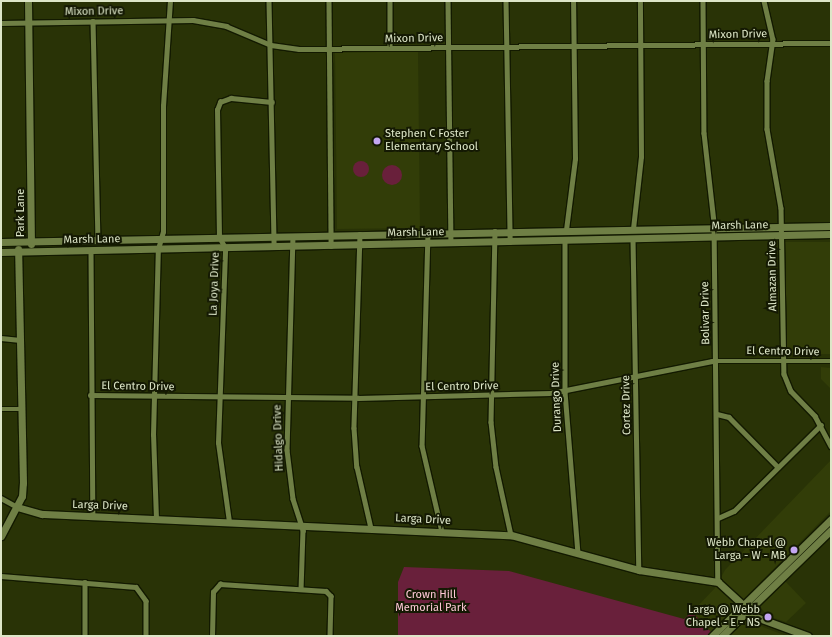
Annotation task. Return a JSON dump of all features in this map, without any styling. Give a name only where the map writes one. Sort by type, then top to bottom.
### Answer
[{"type":"main road","name":"Park Lane","points":[[1,536],[17,506],[23,483],[20,340],[22,254],[32,241],[28,1]]},
{"type":"main road","name":"Marsh Lane","points":[[1,242],[781,225],[831,226]]},
{"type":"main road","points":[[633,228],[633,239]]},
{"type":"main road","points":[[566,230],[566,241]]},
{"type":"main road","name":"Marsh Lane","points":[[1,252],[22,254],[109,250],[714,238],[831,234]]},
{"type":"main road","points":[[79,240],[91,251],[98,240],[109,250]]},
{"type":"main road","points":[[32,241],[43,252]]},
{"type":"main road","points":[[10,242],[22,254]]},
{"type":"main road","name":"Larga Drive","points":[[17,506],[42,514],[511,535],[639,570],[718,582]]},
{"type":"main road","points":[[712,636],[745,608],[795,559],[831,519]]},
{"type":"main road","points":[[795,559],[831,530]]},
{"type":"main road","points":[[718,582],[745,608],[770,624],[808,636]]},
{"type":"main road","points":[[722,636],[745,608]]},
{"type":"street","points":[[156,519],[155,396],[158,249],[159,239],[163,232],[162,128],[170,1]]},
{"type":"street","points":[[269,1],[274,247]]},
{"type":"street","points":[[329,1],[331,246]]},
{"type":"street","points":[[390,1],[390,48]]},
{"type":"street","points":[[448,1],[451,243]]},
{"type":"street","points":[[506,1],[510,242]]},
{"type":"street","points":[[566,230],[575,159],[573,1]]},
{"type":"street","points":[[633,228],[641,157],[640,1]]},
{"type":"street","name":"Bolivar Drive","points":[[703,1],[704,134],[714,227],[718,582]]},
{"type":"street","points":[[764,1],[773,44]]},
{"type":"street","name":"Mixon Drive","points":[[1,23],[168,20],[218,25],[271,45],[329,48],[831,43]]},
{"type":"street","points":[[93,21],[98,240]]},
{"type":"street","name":"Almazan Drive","points":[[773,44],[766,88],[767,143],[781,225],[783,360],[791,391],[821,425],[831,446]]},
{"type":"street","name":"La Joya Drive","points":[[229,522],[219,467],[225,248],[219,237],[218,105],[230,98],[272,102]]},
{"type":"street","points":[[495,232],[492,395],[496,467],[511,535]]},
{"type":"street","points":[[428,233],[422,397],[425,467],[442,532]]},
{"type":"street","points":[[360,234],[354,398],[357,467],[371,528]]},
{"type":"street","name":"Hidalgo Drive","points":[[293,236],[287,397],[288,467],[300,526],[301,590]]},
{"type":"street","name":"Cortez Drive","points":[[633,239],[639,570]]},
{"type":"street","name":"Durango Drive","points":[[566,241],[565,392],[578,553]]},
{"type":"street","points":[[91,251],[90,396],[93,516]]},
{"type":"street","points":[[1,338],[20,340]]},
{"type":"street","name":"El Centro Drive","points":[[90,396],[354,398],[565,392],[716,361],[783,360],[831,362]]},
{"type":"street","points":[[1,410],[22,409]]},
{"type":"street","points":[[716,414],[729,417],[778,466]]},
{"type":"street","points":[[718,518],[734,511],[821,425]]},
{"type":"street","points":[[1,498],[17,506]]},
{"type":"street","points":[[1,576],[134,586],[139,588],[146,601],[146,636]]},
{"type":"street","points":[[85,582],[85,636]]},
{"type":"street","points":[[212,636],[215,587],[301,590],[330,593],[330,636]]},
{"type":"shaded area","name":"Stephen C Foster Elementary School","points":[[418,51],[420,228],[337,229],[335,53]]},
{"type":"shaded area","points":[[785,242],[831,242],[831,354],[786,354]]},
{"type":"shaded area","points":[[821,367],[831,368],[831,389],[821,379]]},
{"type":"shaded area","points":[[831,460],[831,511],[711,632],[692,612],[715,588],[725,570]]},
{"type":"shaded area","points":[[785,581],[806,603],[786,622],[768,616],[760,607]]},
{"type":"shaded area","points":[[745,619],[768,629],[787,636],[728,636]]},
{"type":"green space","points":[[361,161],[368,166],[369,169],[364,176],[361,177],[354,172],[353,169],[358,162]]},
{"type":"green space","points":[[388,165],[396,165],[402,171],[402,179],[396,185],[388,185],[382,179],[382,171]]},
{"type":"green space","name":"Crown Hill Memorial Park","points":[[404,567],[509,571],[684,619],[692,612],[711,632],[706,636],[398,636],[398,582]]},
{"type":"place","name":"Stephen C Foster Elementary School","points":[[377,141]]},
{"type":"place","name":"Webb Chapel @ Larga - W - MB","points":[[794,550]]},
{"type":"place","name":"Larga @ Webb Chapel - E - NS","points":[[768,617]]}]
